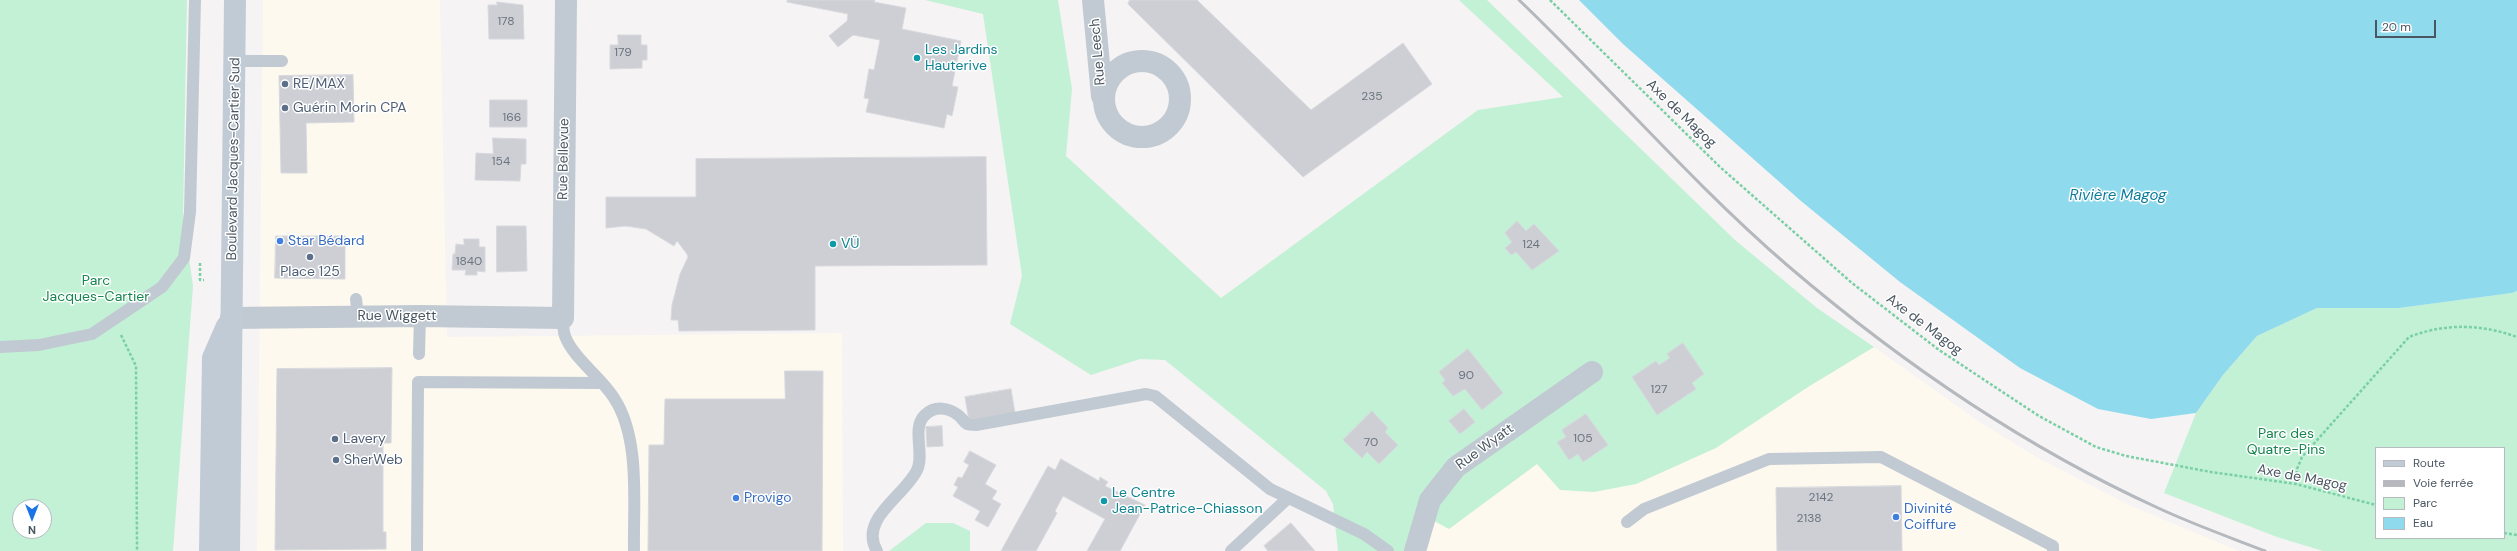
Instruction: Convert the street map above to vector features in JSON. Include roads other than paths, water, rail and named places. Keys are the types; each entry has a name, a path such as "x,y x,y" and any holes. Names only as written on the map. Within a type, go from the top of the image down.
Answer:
{"main road":[{"name":"Boulevard Jacques-Cartier Sud","path":"229,551 235,0"},
{"name":"Boulevard Jacques-Cartier Sud","path":"210,551 213,358 231,318"}],"street":[{"name":"Rue Bellevue","path":"563,318 566,0"},
{"name":"Rue Leech","path":"1093,0 1103,105"},
{"name":"Rue Wiggett","path":"231,318 357,308 420,316 563,318"},
{"name":"Rue Wyatt","path":"1415,551 1430,500 1456,467 1592,372"}],"lane":[{"path":"0,347 39,345 92,334 162,286 184,258 190,212 195,0"},
{"path":"234,61 282,61"},
{"path":"419,354 420,316"},
{"path":"563,318 565,337 578,356 615,399 622,416 633,459 634,551"},
{"path":"417,551 418,382 602,383"},
{"path":"877,551 872,542 872,531 879,516 917,470 920,459 920,422 926,414 939,408 950,409 967,424 976,425 1135,394 1155,396 1270,489 1287,499 1364,534 1388,551"},
{"path":"1627,522 1644,509 1769,459 1881,456 2053,546 2053,551"},
{"path":"1231,551 1287,499"}],"water":[{"name":"Rivière Magog","path":"1579,0 2517,0 2517,291 2512,293 2399,308 2317,308 2257,336 2223,375 2196,413 2151,419 2098,409 2020,368 1900,282 1801,201 1623,44"}],"railway":[{"path":"1519,0 1684,168 1752,234 1829,300 1917,367 2010,429 2107,483 2170,513 2265,551"}],"place":[{"name":"Les Jardins Hauterive","path":"917,58"},
{"name":"RE/MAX","path":"285,84"},
{"name":"Guérin Morin CPA","path":"285,108"},
{"name":"Star Bédard","path":"280,241"},
{"name":"VÜ","path":"833,244"},
{"name":"Place 125","path":"310,257"},
{"name":"Lavery","path":"335,439"},
{"name":"SherWeb","path":"336,460"},
{"name":"Provigo","path":"736,498"},
{"name":"Le Centre Jean-Patrice-Chiasson","path":"1104,501"},
{"name":"Divinité Coiffure","path":"1896,517"}],"park label":[{"name":"Parc Jacques-Cartier","path":"96,290"},
{"name":"Parc des Quatre-Pins","path":"2286,442"}]}
